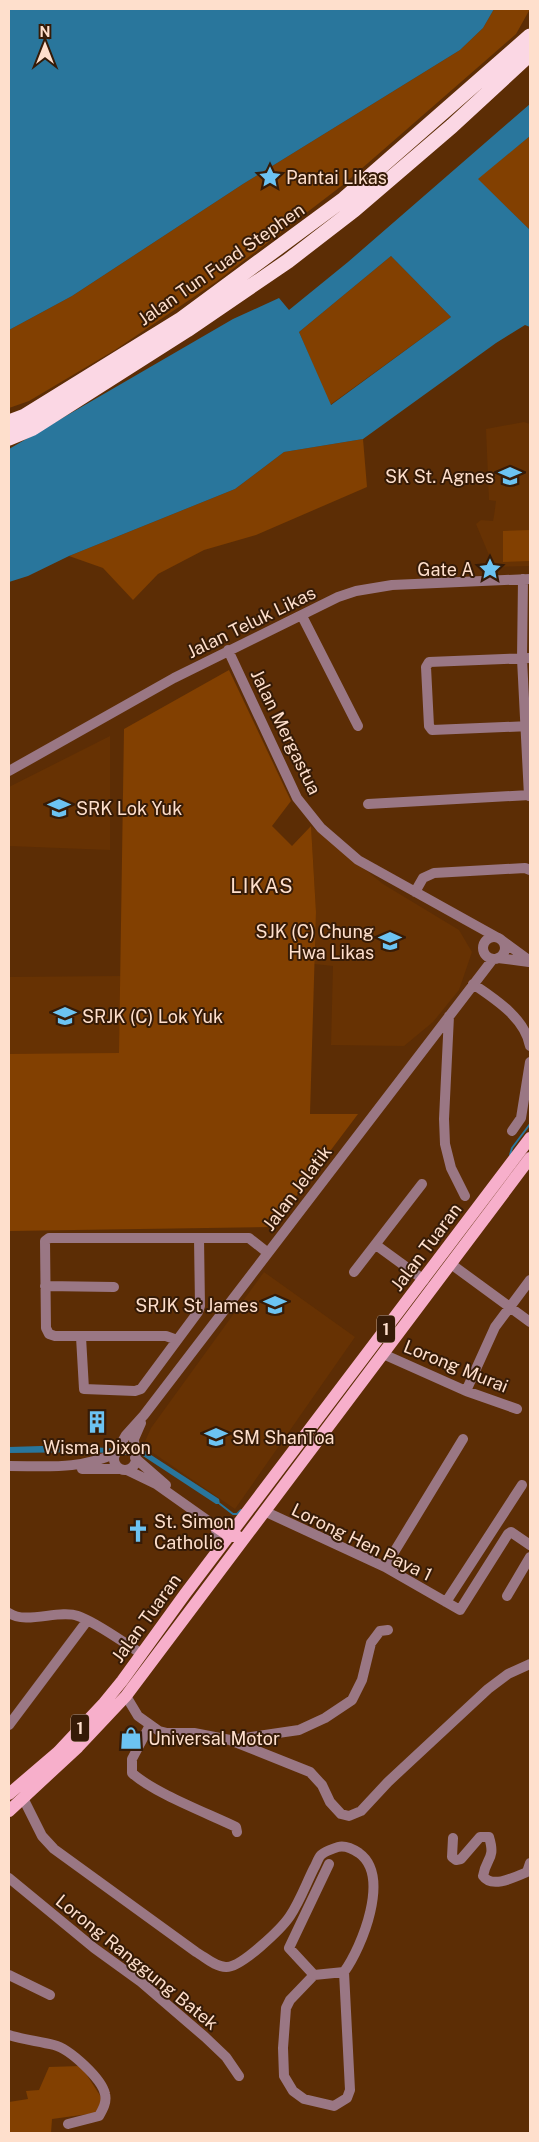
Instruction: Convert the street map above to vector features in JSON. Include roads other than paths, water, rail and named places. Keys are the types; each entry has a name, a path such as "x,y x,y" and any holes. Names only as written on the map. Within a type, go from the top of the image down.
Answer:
{"highway":[{"name":"Jalan Tun Fuad Stephen","path":"9,422 25,416 180,320 279,248 378,171 529,36"},
{"name":"Jalan Tun Fuad Stephen","path":"9,438 42,423 187,330 288,261 377,191 452,126 530,54"}],"main road":[{"name":"Jalan Tuaran","path":"9,1794 47,1762 104,1703 530,1138"},
{"name":"Jalan Tuaran","path":"9,1811 78,1747 126,1696 530,1158"},
{"path":"424,1279 450,1256 454,1259"},
{"path":"214,1525 230,1536 237,1537 242,1534 269,1499 286,1483"}],"street":[{"name":"Jalan Teluk Likas","path":"9,771 174,678 338,597 376,586 526,579"},
{"path":"368,804 529,796 526,579"},
{"path":"302,616 358,726"},
{"name":"Jalan Mergastua","path":"228,650 297,798 314,821 337,844 358,860 500,939 530,962"},
{"path":"526,659 429,662 426,664 426,677 429,726 432,730 528,726"},
{"path":"415,892 423,878 434,873 525,868 530,870"},
{"name":"Jalan Mergastua","path":"469,923 490,955 530,962"},
{"path":"490,955 487,940 493,938 500,939"},
{"name":"Jalan Jelatik","path":"116,1452 126,1435 144,1415 474,983 490,955 503,954 505,947 500,939"},
{"path":"474,983 498,1000 516,1018 529,1040 530,1046"},
{"path":"449,1016 444,1119 445,1144 451,1168 465,1196"},
{"path":"512,1130 521,1118 530,1062"},
{"path":"354,1272 422,1184"},
{"path":"177,1340 166,1336 81,1337 49,1334 46,1328 45,1241 49,1238 249,1238 268,1253"},
{"path":"81,1337 84,1389 138,1390 198,1312 200,1306 199,1238"},
{"path":"376,1245 424,1279"},
{"path":"454,1259 510,1308 530,1322"},
{"path":"466,1391 495,1327 530,1280"},
{"path":"46,1286 114,1287"},
{"name":"Lorong Murai","path":"383,1354 466,1391 517,1409"},
{"name":"Jalan Jelatik","path":"135,1456 134,1440 144,1415"},
{"path":"385,1567 463,1439"},
{"path":"9,1466 71,1466 100,1460 126,1448 163,1482 217,1522 232,1526 243,1520"},
{"path":"116,1452 114,1462 123,1469 156,1484 214,1525 219,1538 216,1553"},
{"path":"71,1466 78,1469 123,1469 134,1464 135,1456"},
{"path":"522,1485 446,1602 460,1610 508,1534 514,1533 530,1545"},
{"name":"Lorong Hen Paya 1","path":"264,1511 385,1567 446,1602"},
{"path":"507,1596 530,1557"},
{"path":"9,1613 25,1617 77,1615 142,1654"},
{"path":"9,1725 87,1621"},
{"path":"230,1740 299,1730 325,1718 352,1700 362,1680 371,1642 380,1631 388,1630"},
{"path":"126,1696 138,1716 150,1726 167,1733 194,1734 230,1740 310,1772 322,1785 330,1802 340,1814 349,1816 361,1811 388,1782 488,1689 508,1674 530,1664"},
{"path":"150,1726 132,1759 132,1773 139,1779 236,1827 237,1832"},
{"path":"23,1798 42,1836 54,1849 196,1952 216,1964 227,1967 238,1963 252,1953 290,1917 321,1855 340,1847 352,1848 364,1856 371,1868 372,1902 365,1934 354,1958 344,1972 350,2090 347,2098 334,2106 304,2099 293,2091 284,2076 283,2048 286,2008 290,2000 314,1975 344,1972"},
{"path":"453,1838 452,1857 456,1860 462,1859 480,1837 489,1837 493,1849 483,1876 490,1883 514,1878 527,1872 530,1863"},
{"path":"314,1975 289,1948 329,1864"},
{"name":"Lorong Ranggung Batek","path":"9,1878 94,1948 141,1982 226,2058 239,2076"},
{"path":"9,1975 50,1996"},
{"path":"9,2035 55,2045 72,2053 88,2068 106,2094 105,2106 99,2116 68,2124"}],"water":[{"path":"9,9 494,9 483,28 460,50 243,184 72,296 9,330"},
{"path":"530,104 530,136 478,179 530,230 530,327 525,325 496,343 363,439 284,452 235,489 69,556 28,576 9,582 9,449 233,319 279,298 289,310 348,262","holes":["391,256 451,317 331,405 299,332"]},
{"path":"41,1446 145,1451 219,1499 220,1504 216,1504 143,1456 93,1452 9,1453 9,1447"}],"waterway":[{"path":"510,1155 512,1148 530,1124"},
{"path":"220,1504 233,1514 237,1514 241,1510"}],"place":[{"name":"Pantai Likas","path":"270,177"},
{"name":"SK St. Agnes","path":"510,476"},
{"name":"Gate A","path":"490,569"},
{"name":"SRK Lok Yuk","path":"59,808"},
{"name":"SJK (C) Chung Hwa Likas","path":"390,941"},
{"name":"SRJK (C) Lok Yuk","path":"65,1016"},
{"name":"SRJK St James","path":"275,1305"},
{"name":"Wisma Dixon","path":"97,1422"},
{"name":"SM ShanToa","path":"216,1437"},
{"name":"St. Simon Catholic","path":"138,1531"},
{"name":"Universal Motor","path":"131,1738"}],"district":[{"name":"LIKAS","path":"262,886"}]}
